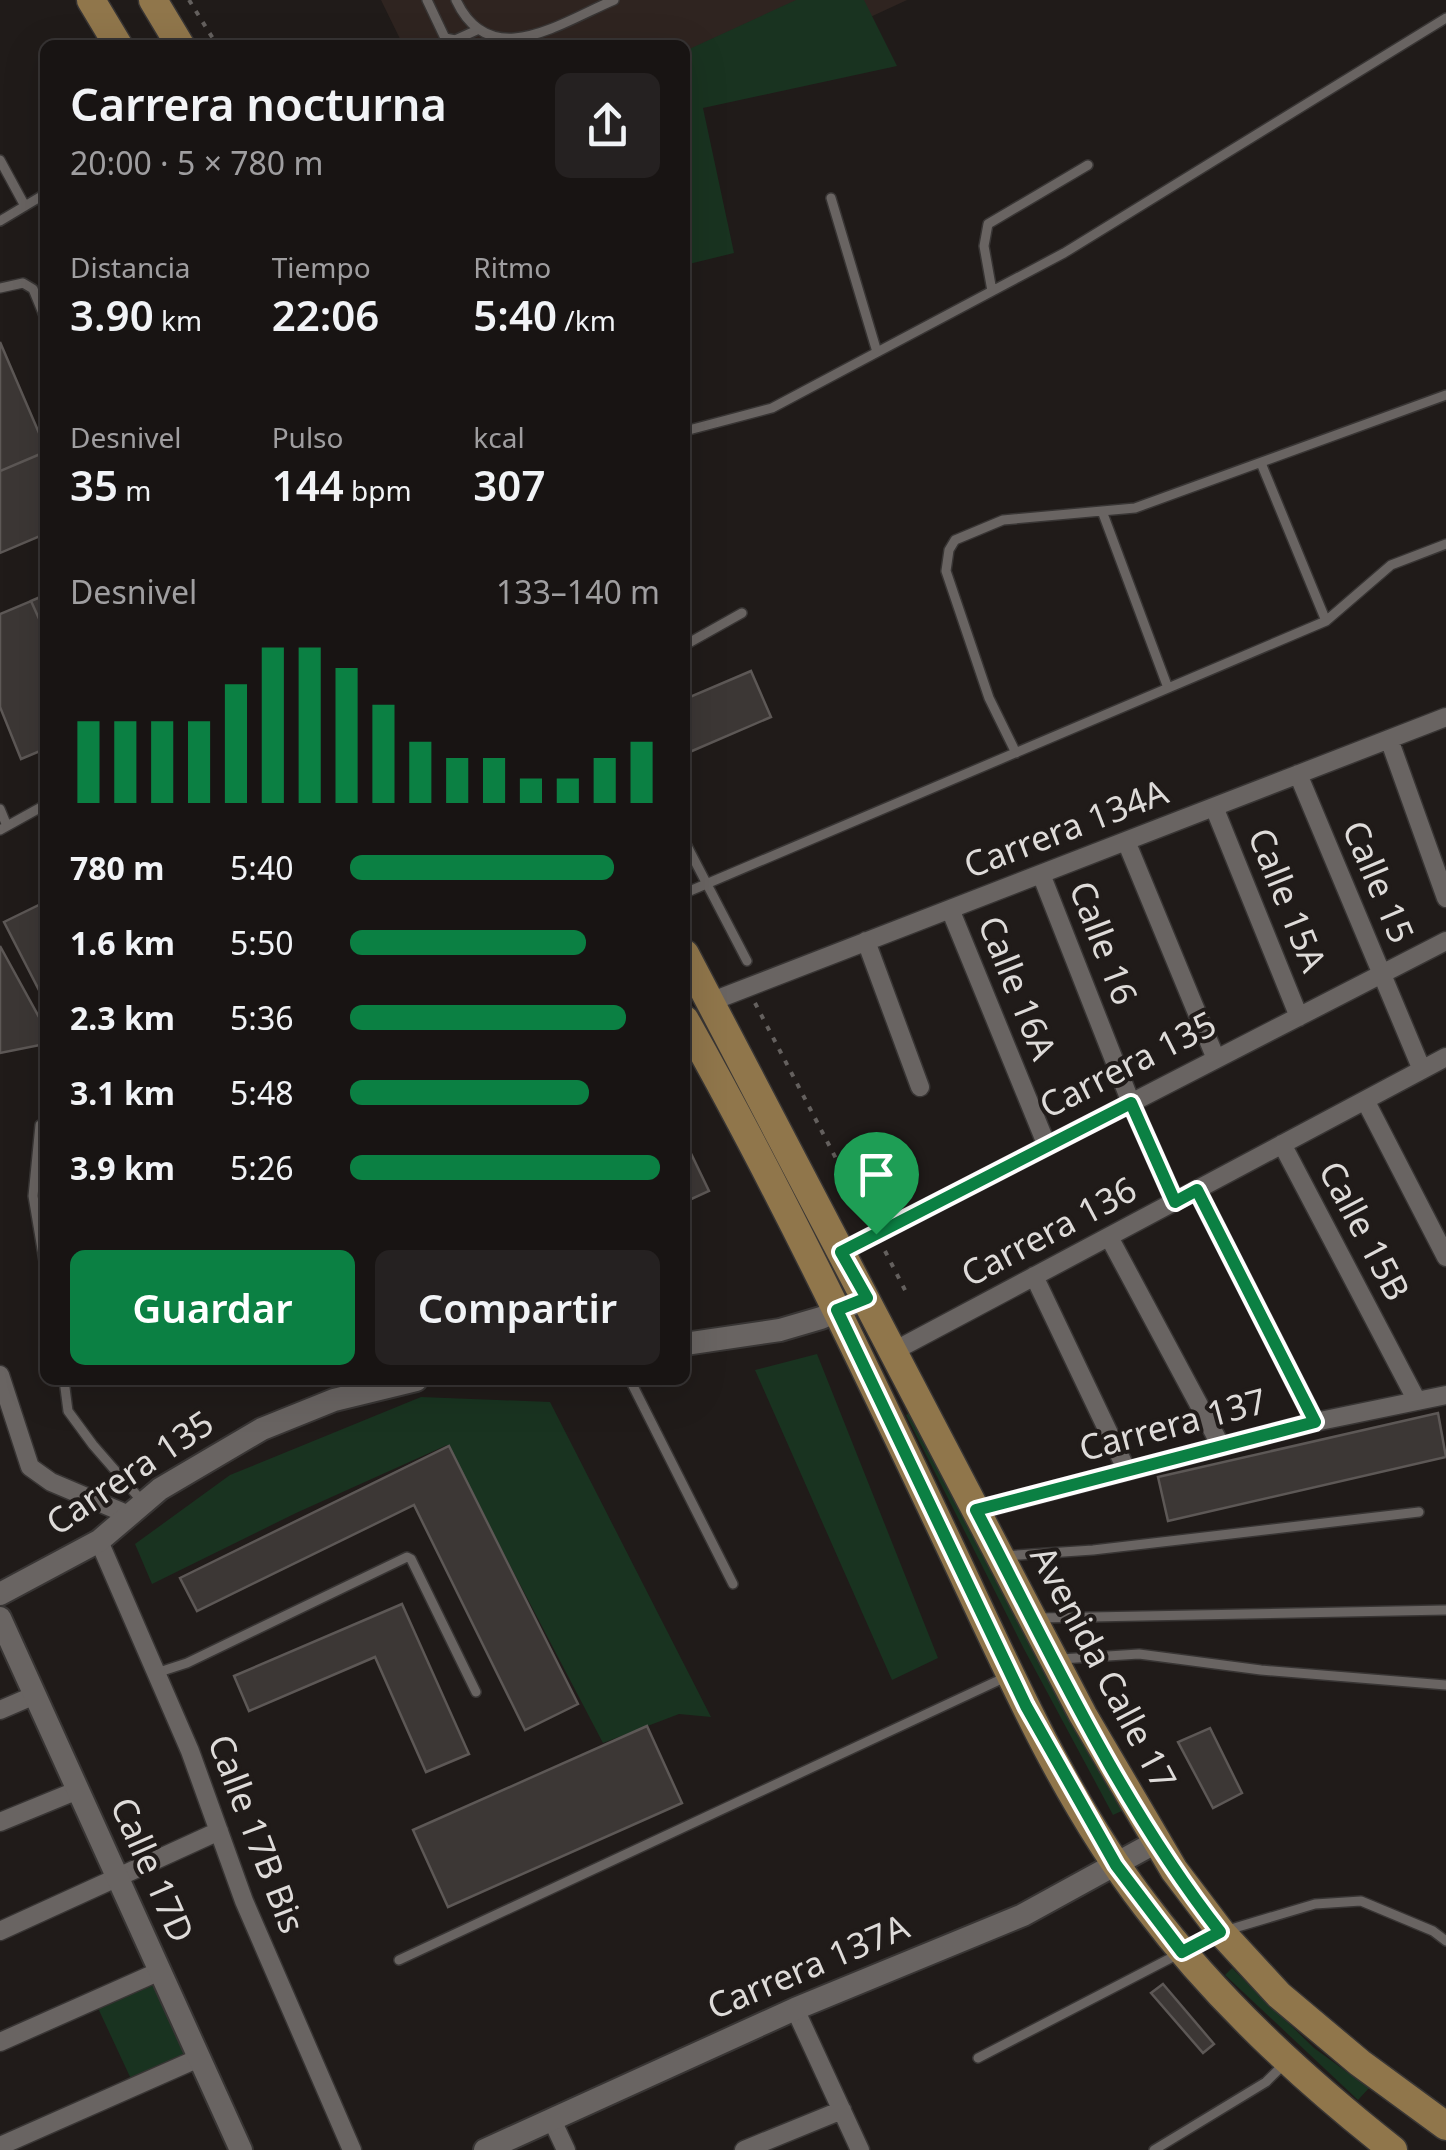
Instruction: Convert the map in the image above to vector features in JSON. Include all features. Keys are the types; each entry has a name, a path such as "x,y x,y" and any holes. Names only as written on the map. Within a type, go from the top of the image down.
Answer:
{"main road":[{"path":"91,0 115,40"},
{"path":"153,0 177,40"},
{"name":"Avenida Calle 17","path":"690,964 1032,1618 1156,1842 1220,1932 1280,1995 1395,2090 1446,2126"},
{"path":"690,1030 837,1310 1011,1675 1116,1865 1182,1952 1286,2062 1380,2143 1395,2090"}],"street":[{"name":"Carrera 134A","path":"710,1002 1446,717"},
{"path":"1389,739 1446,898"},
{"name":"Calle 15","path":"1298,774 1422,1070"},
{"name":"Calle 15A","path":"1214,807 1299,1017"},
{"path":"1126,841 1216,1059"},
{"name":"Calle 16","path":"1041,874 1131,1103 1175,1202"},
{"name":"Calle 16A","path":"950,909 1047,1146"},
{"name":"Carrera 135","path":"841,1252 1446,941"},
{"path":"866,942 920,1086"},
{"name":"Carrera 136","path":"894,1351 1446,1057"},
{"path":"1365,1100 1446,1256"},
{"name":"Calle 15B","path":"1282,1144 1418,1401"},
{"path":"1197,1190 1315,1422"},
{"path":"1109,1237 1221,1446"},
{"path":"1034,1276 1127,1471"},
{"path":"690,1343 780,1330 867,1298"},
{"path":"0,1374 30,1466 51,1482 136,1508"},
{"name":"Carrera 135","path":"0,1594 99,1541 136,1508 241,1441 288,1417 334,1400 396,1385"},
{"name":"Carrera 137","path":"976,1510 1315,1422 1446,1395"},
{"name":"Calle 17B Bis","path":"99,1541 156,1674 244,1901 352,2150"},
{"name":"Calle 17D","path":"0,1618 240,2150"},
{"path":"0,1710 34,1695"},
{"path":"0,1822 78,1790"},
{"path":"0,1931 219,1831"},
{"name":"Carrera 137A","path":"484,2150 796,2008 1023,1915 1156,1842"},
{"path":"0,2042 160,1972"},
{"path":"796,2008 860,2150"},
{"path":"0,2146 199,2058"},
{"path":"744,2150 842,2110"},
{"path":"552,2120 566,2150"}],"lane":[{"path":"426,0 445,38 455,40 477,30"},
{"path":"456,0 466,21 489,38 524,38 614,0"},
{"path":"690,430 772,408 1064,254 1446,18"},
{"path":"0,160 25,206"},
{"path":"992,291 984,246 988,224 1088,165"},
{"path":"0,221 40,197"},
{"path":"831,198 877,352"},
{"path":"0,288 23,284 33,289 40,306"},
{"path":"1016,752 989,698 946,572 949,550 955,540 1003,520 1135,508 1446,396"},
{"path":"1261,463 1326,621"},
{"path":"1102,512 1168,688"},
{"path":"690,891 1326,621 1391,565 1446,544"},
{"path":"690,643 742,612"},
{"path":"0,809 4,828 40,808"},
{"path":"690,852 747,961"},
{"path":"40,1126 33,1196 40,1237"},
{"path":"65,1385 68,1411 136,1508"},
{"path":"633,1385 734,1584"},
{"path":"1000,1556 1093,1550 1420,1512"},
{"path":"156,1674 187,1663 407,1556 412,1559 476,1692"},
{"path":"1032,1618 1446,1610"},
{"path":"1054,1659 1139,1654 1261,1670 1446,1685"},
{"path":"399,1960 1011,1675"},
{"path":"978,2058 1220,1932 1315,1904 1362,1900 1433,1931 1446,1941"},
{"path":"1154,2150 1266,2082 1286,2062"}],"path":[{"path":"189,0 214,40"},
{"path":"746,988 908,1296"}],"shaded area":[{"path":"381,0 907,0 690,101 690,40 401,40"}],"green space":[{"path":"796,0 864,0 897,66 703,108 734,253 690,264 690,49"},
{"path":"817,1354 938,1658 892,1680 755,1370"},
{"path":"421,1397 550,1402 711,1717 679,1714 603,1743 447,1445 152,1584 135,1544 230,1475"},
{"path":"914,1410 1128,1808 1113,1815 906,1415"},
{"path":"1232,1968 1314,2048 1369,2088 1358,2100 1225,1975"},
{"path":"156,1980 190,2053 131,2079 97,2006"}],"building":[{"path":"0,342 40,435 40,454 0,471"},
{"path":"40,454 40,536 0,553 0,471"},
{"path":"40,597 40,621 31,601"},
{"path":"31,601 40,621 40,751 21,759 0,707 0,614"},
{"path":"751,671 771,717 690,752 690,697"},
{"path":"40,904 40,992 4,922"},
{"path":"0,946 40,1019 40,1045 0,1053"},
{"path":"690,1151 709,1191 690,1200"},
{"path":"1438,1413 1446,1457 1168,1521 1158,1477"},
{"path":"449,1446 578,1704 525,1730 414,1505 197,1611 180,1578"},
{"path":"402,1604 469,1754 426,1772 375,1657 249,1711 234,1676"},
{"path":"647,1726 682,1803 448,1907 413,1830"},
{"path":"1210,1728 1242,1793 1213,1808 1178,1742"},
{"path":"1163,1984 1214,2044 1203,2053 1151,1993"}],"route":[{"path":"1131,1103 1175,1202 1197,1190 1315,1422 976,1510 1082,1715 1156,1842 1220,1932 1182,1952 1116,1865 1026,1706 837,1310 867,1298 841,1252 876,1234 1131,1103"}]}
